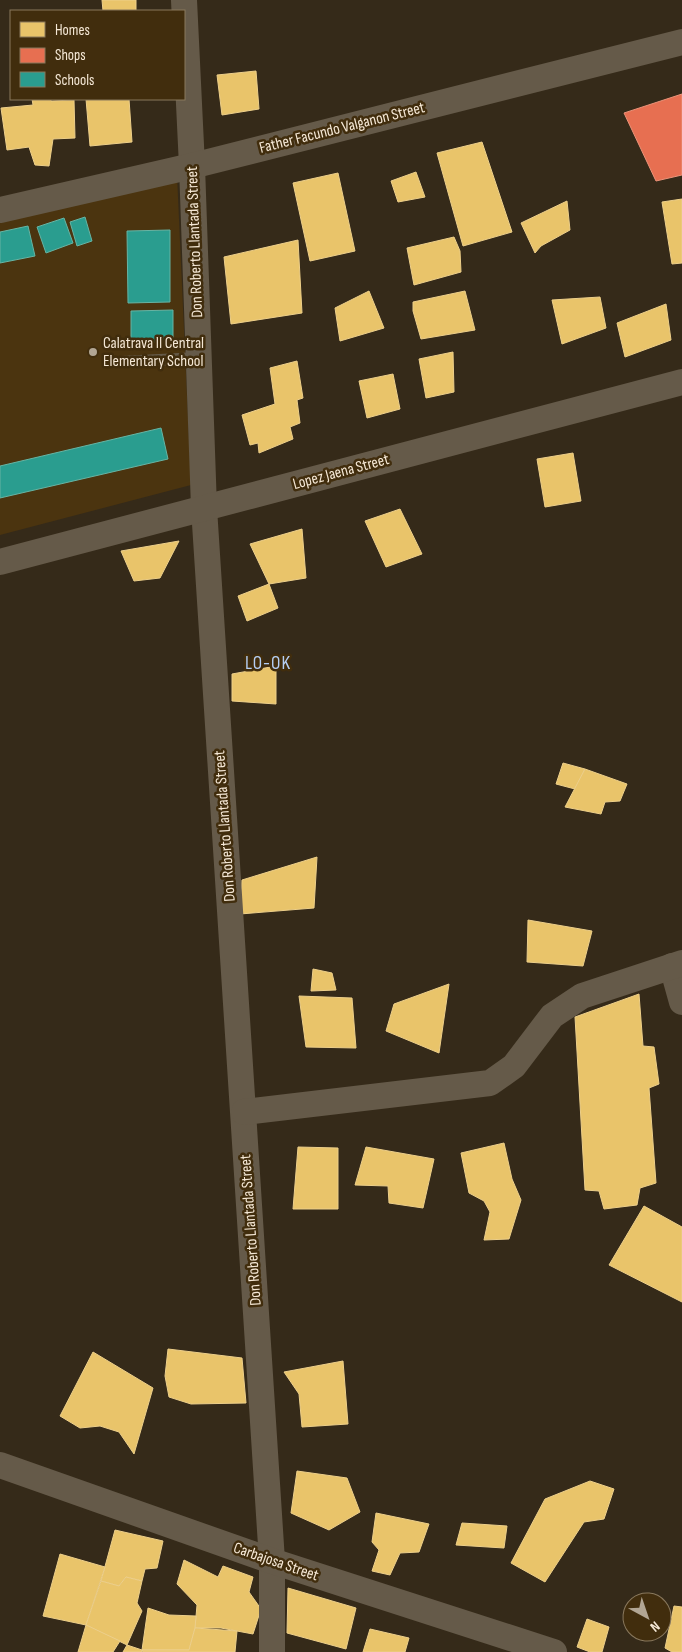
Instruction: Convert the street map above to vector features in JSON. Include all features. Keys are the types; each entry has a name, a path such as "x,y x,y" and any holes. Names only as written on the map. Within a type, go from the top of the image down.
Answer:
{"street":[{"name":"Don Roberto Llantada Street","path":"185,21 204,508 272,1562 272,1652"},
{"name":"Father Facundo Valganon Street","path":"0,210 192,166 682,42"},
{"name":"Lopez Jaena Street","path":"0,562 682,382"},
{"path":"244,1112 490,1083 514,1066 552,1016 582,996 677,965 682,1002"},
{"name":"Carbajosa Street","path":"0,1464 272,1562 554,1652"}],"lane":[{"path":"120,362 199,358"}],"shaded area":[{"name":"Calatrava II Central Elementary School","path":"177,175 191,485 0,535 0,220"}],"building: Homes":[{"path":"102,0 136,0 136,10 103,10"},
{"path":"256,71 259,109 222,115 217,75"},
{"path":"32,100 74,100 75,138 53,139 49,166 35,165 29,147 7,150 1,108 33,105"},
{"path":"86,100 129,100 132,142 90,146"},
{"path":"482,142 512,232 463,246 437,153"},
{"path":"416,172 425,197 398,202 391,181"},
{"path":"338,173 355,251 310,261 293,183"},
{"path":"682,199 682,263 672,264 662,202"},
{"path":"567,201 570,230 541,246 535,253 521,223"},
{"path":"454,237 460,251 461,272 414,285 407,248"},
{"path":"298,240 302,313 231,324 224,257"},
{"path":"369,291 384,328 340,341 335,308"},
{"path":"465,291 475,330 421,339 413,311 413,302"},
{"path":"600,297 606,328 562,344 552,300"},
{"path":"666,304 671,340 625,357 617,323"},
{"path":"453,352 454,392 426,398 419,359"},
{"path":"297,361 303,398 297,400 300,423 290,427 293,439 259,453 258,443 250,445 242,415 275,404 270,368"},
{"path":"393,374 400,409 367,418 359,381"},
{"path":"573,453 581,501 545,507 537,459"},
{"path":"400,509 422,554 386,567 365,521"},
{"path":"302,529 306,578 269,584 250,544"},
{"path":"179,541 160,578 134,581 121,551"},
{"path":"269,584 278,608 247,621 238,596"},
{"path":"276,666 276,704 232,701 232,674"},
{"path":"563,763 585,769 575,789 556,784"},
{"path":"585,769 627,784 620,801 605,802 601,814 565,807"},
{"path":"317,857 314,908 240,914 242,880"},
{"path":"528,920 592,931 583,966 527,962"},
{"path":"313,969 332,973 336,990 311,991"},
{"path":"449,984 439,1053 386,1031 394,1004"},
{"path":"639,994 643,1046 654,1047 659,1084 649,1088 656,1183 640,1188 637,1205 604,1209 599,1191 585,1190 575,1017"},
{"path":"299,996 352,998 356,1048 306,1047"},
{"path":"504,1143 512,1179 521,1200 509,1239 484,1240 490,1212 484,1201 469,1193 461,1153"},
{"path":"298,1147 338,1148 338,1209 293,1209"},
{"path":"366,1147 434,1159 423,1208 389,1203 388,1186 355,1185"},
{"path":"644,1206 682,1227 682,1302 609,1265"},
{"path":"168,1349 242,1358 246,1403 191,1404 169,1397 165,1376"},
{"path":"93,1352 153,1388 134,1454 119,1432 100,1426 80,1428 60,1416"},
{"path":"343,1361 348,1424 302,1427 299,1394 284,1372"},
{"path":"297,1471 347,1478 360,1512 329,1530 291,1513"},
{"path":"590,1481 614,1489 604,1519 584,1522 545,1582 511,1563 545,1499"},
{"path":"376,1513 429,1524 419,1552 400,1553 390,1575 372,1571 379,1550 372,1542"},
{"path":"462,1523 507,1526 504,1548 456,1545"},
{"path":"115,1530 163,1541 157,1568 145,1569 142,1581 126,1577 119,1586 101,1581"},
{"path":"60,1554 105,1567 86,1625 43,1616"},
{"path":"184,1560 218,1577 223,1566 253,1577 249,1592 261,1609 253,1634 221,1628 195,1628 197,1605 177,1584"},
{"path":"126,1577 142,1581 137,1603 142,1611 127,1645 86,1625 101,1581 119,1586"},
{"path":"288,1588 356,1608 346,1649 287,1633"},
{"path":"674,1606 682,1607 682,1652 672,1652 665,1648 666,1642 672,1642"},
{"path":"148,1608 169,1615 196,1616 189,1650 142,1650"},
{"path":"587,1619 609,1627 602,1652 590,1652 577,1647"},
{"path":"86,1625 120,1641 113,1652 78,1652"},
{"path":"195,1628 237,1631 235,1652 143,1652 142,1650 189,1650"},
{"path":"370,1629 409,1638 405,1652 363,1652"},
{"path":"127,1645 142,1650 142,1652 123,1652"}],"building: Shops":[{"path":"682,94 682,175 656,181 624,113"}],"building: Schools":[{"path":"85,217 92,241 77,246 70,222"},
{"path":"64,218 73,243 46,253 37,227"},
{"path":"28,226 35,256 0,263 0,232"},
{"path":"170,230 170,302 128,303 127,231"},
{"path":"173,310 173,342 131,343 131,311"},
{"path":"161,428 168,459 0,498 0,466"}],"place":[{"name":"Calatrava II Central Elementary School","path":"93,352"}],"district":[{"name":"LO-OK","path":"268,663"}]}
